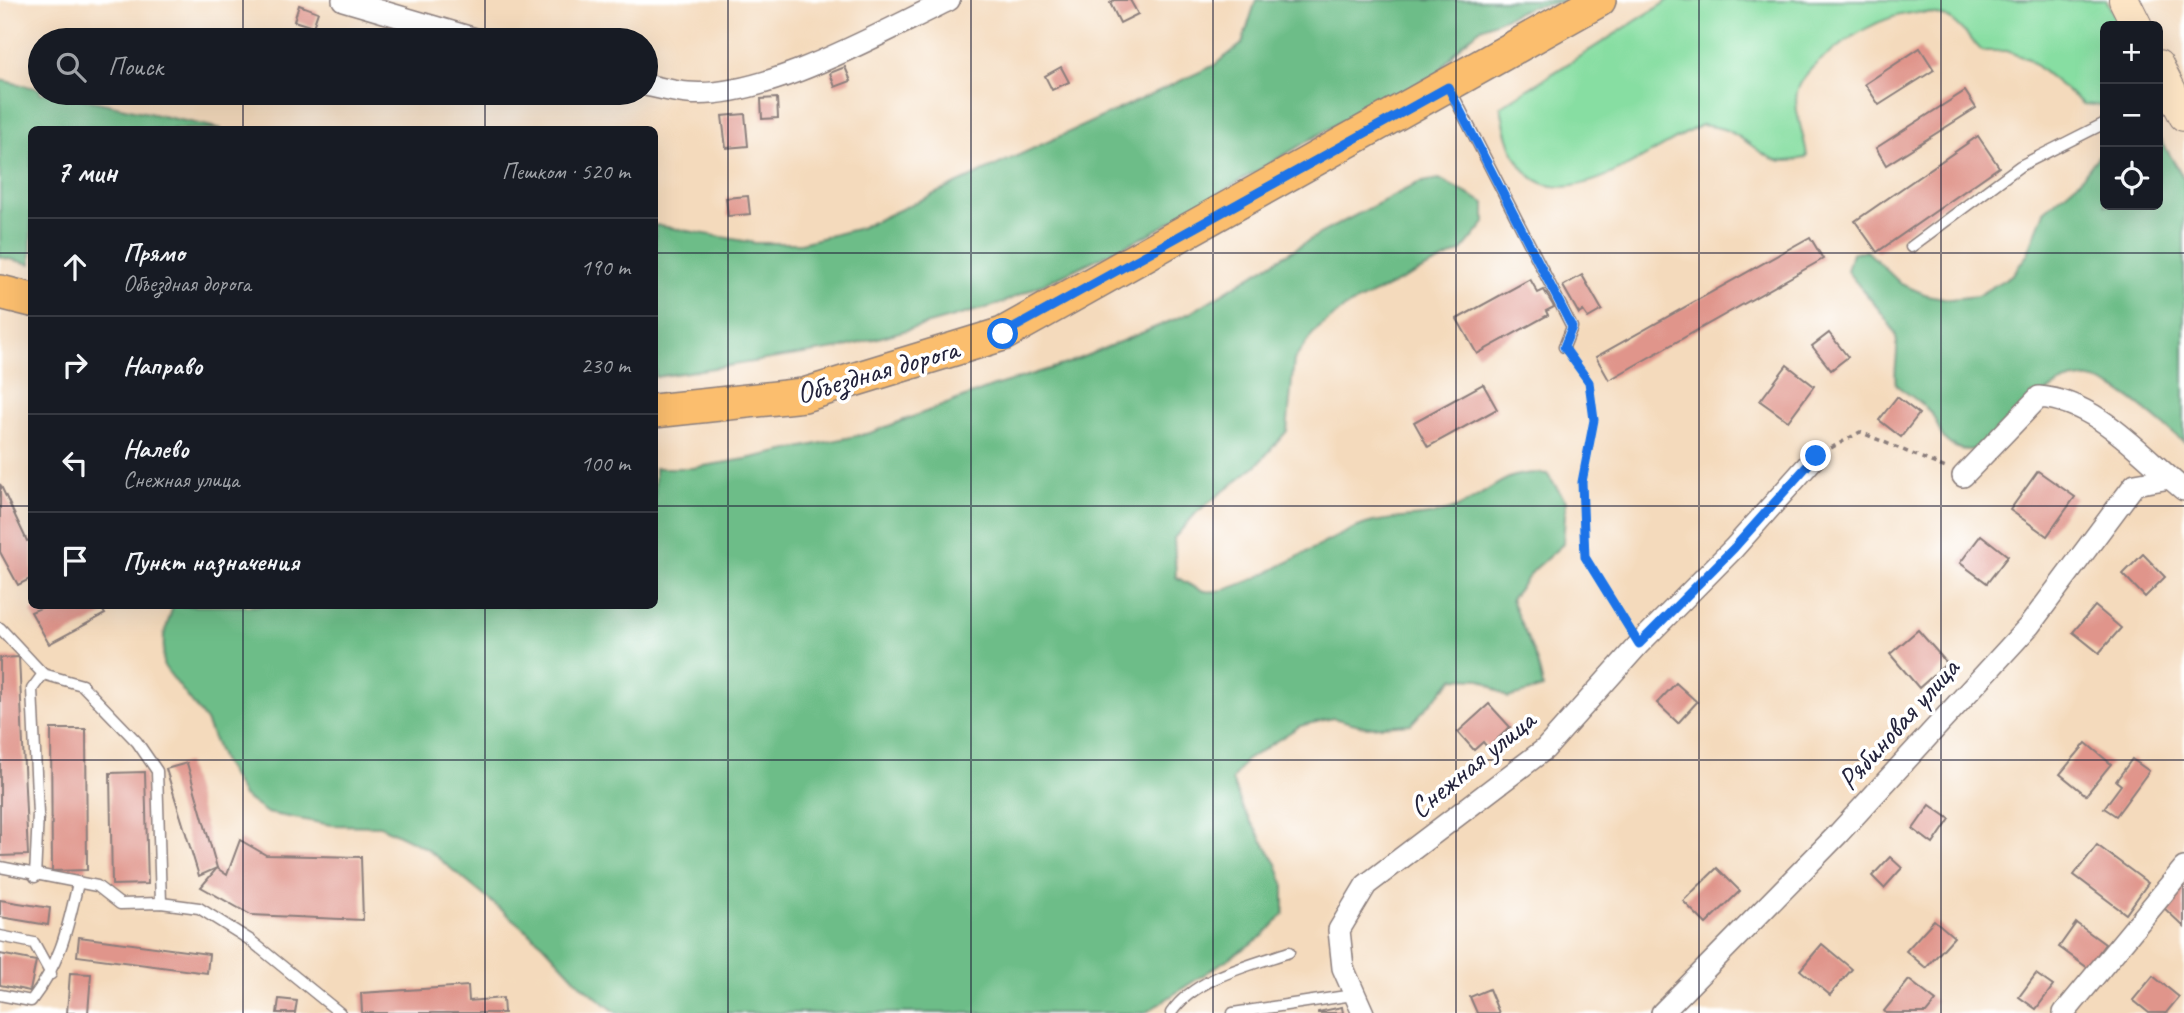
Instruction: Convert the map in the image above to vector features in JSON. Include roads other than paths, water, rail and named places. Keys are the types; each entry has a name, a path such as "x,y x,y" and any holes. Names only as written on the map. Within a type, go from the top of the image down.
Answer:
{"main road":[{"name":"Объездная дорога","path":"658,411 804,395 1003,334 1599,0"},
{"path":"2124,0 2134,21"},
{"path":"2167,83 2184,116"},
{"path":"0,292 28,299"}],"street":[{"path":"343,0 438,28"},
{"path":"658,87 690,94 747,87 810,66 949,0"},
{"path":"1963,476 2039,397 2063,398 2098,418 2177,484"},
{"name":"Снежная улица","path":"1358,1004 1343,968 1339,930 1366,885 1545,749 1639,644 1734,548 1816,456"},
{"name":"Рябиновая улица","path":"1662,1013 1839,832 2029,626 2135,484 2177,484"},
{"path":"2064,1013 2184,868"}],"lane":[{"path":"1448,87 1572,327 1564,347"},
{"path":"1911,247 2020,166 2100,125"},
{"path":"0,628 43,674 82,685 136,742 157,771 161,903"},
{"path":"35,877 38,814 33,689 43,674"},
{"path":"0,867 35,877 97,887 120,904 161,903 199,908 250,940 340,1013"},
{"path":"0,995 32,1001 51,975 65,943 78,883"},
{"path":"0,936 34,943 51,975"},
{"path":"1171,1013 1176,1005 1220,975 1289,952"},
{"path":"1233,1013 1358,1004"}]}
